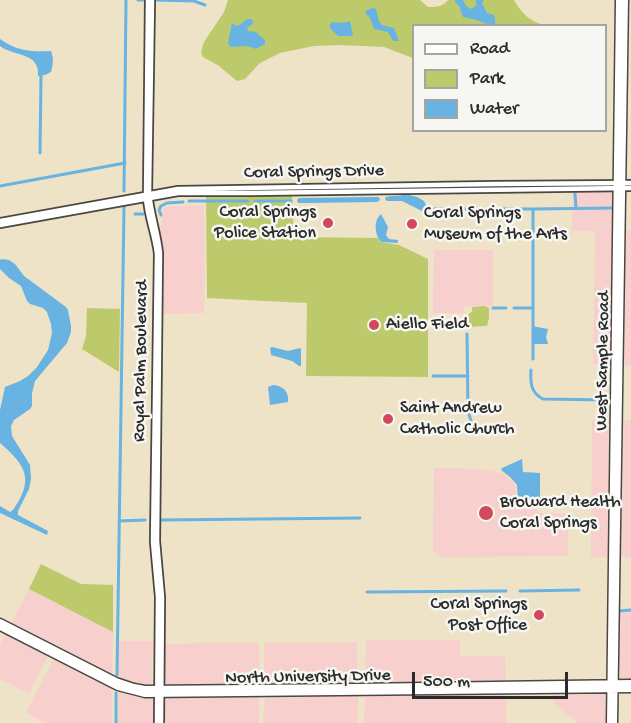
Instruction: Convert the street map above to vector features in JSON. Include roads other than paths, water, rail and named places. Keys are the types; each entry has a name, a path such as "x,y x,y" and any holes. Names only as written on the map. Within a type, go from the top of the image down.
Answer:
{"main road":[{"name":"Royal Palm Boulevard","path":"150,0 147,213 157,254 153,542 158,597 159,723"},
{"name":"West Sample Road","path":"610,723 616,626 617,505 613,469 619,186 619,0"},
{"name":"West Sample Road","path":"614,723 611,607 620,313 615,286 625,0"},
{"name":"Coral Springs Drive","path":"0,223 147,196 178,193 315,193 631,186"},
{"name":"Royal Palm Boulevard","path":"147,196 160,253 157,542 162,597 162,652 159,692"},
{"path":"611,607 613,622 616,626"},
{"name":"North University Drive","path":"0,622 129,685 159,692 250,693 274,688 435,689 613,686 631,683"},
{"name":"North University Drive","path":"0,627 121,689 140,694 421,691 451,686 548,687"},
{"path":"158,644 162,652"},
{"path":"84,670 95,670"},
{"name":"North University Drive","path":"613,686 631,689"}],"water":[{"path":"455,0 463,0 471,9 476,6 476,0 484,0 482,3 487,13 494,15 496,24 487,24 463,17"},
{"path":"373,8 376,9 382,25 394,28 399,41 393,41 388,32 374,29 370,18 365,13"},
{"path":"247,19 253,21 253,24 247,28 248,31 256,32 265,40 265,44 256,49 247,46 230,47 228,43 232,23 237,26"},
{"path":"350,21 353,36 338,36 330,28 332,22"},
{"path":"0,39 24,50 51,51 53,62 51,72 38,76 38,68 31,59 0,46"},
{"path":"405,194 424,201 429,207 428,212 402,201 385,199 388,196"},
{"path":"379,197 380,200 377,202 298,203 297,200 299,198"},
{"path":"381,214 388,227 386,235 389,239 398,240 397,243 381,242 379,239 376,224"},
{"path":"2,259 15,264 24,276 66,307 71,326 67,343 35,381 32,406 14,420 11,426 12,436 30,465 29,489 18,515 48,531 47,535 0,513 0,506 10,512 13,510 24,490 25,482 22,466 0,443 0,410 5,387 28,376 37,367 48,350 52,333 47,312 27,301 21,286 0,269"},
{"path":"532,326 548,329 546,337 548,344 533,344"},
{"path":"270,348 288,351 300,348 301,366 271,355"},
{"path":"273,385 285,390 288,402 270,405 268,387"},
{"path":"522,459 523,472 540,473 540,501 538,504 518,502 517,485 501,470"}],"waterway":[{"path":"124,191 126,0"},
{"path":"138,0 145,0"},
{"path":"157,0 194,1 205,5"},
{"path":"40,153 41,76"},
{"path":"0,186 125,163"},
{"path":"575,194 576,208"},
{"path":"189,201 248,201"},
{"path":"255,201 291,201"},
{"path":"161,215 159,210 161,206 167,203 183,202"},
{"path":"117,675 124,207"},
{"path":"533,359 533,209 613,208"},
{"path":"434,209 533,209"},
{"path":"135,214 143,214"},
{"path":"493,308 506,308"},
{"path":"514,308 532,308"},
{"path":"467,334 468,411 471,432"},
{"path":"531,370 532,387 543,399 608,400"},
{"path":"433,376 468,376"},
{"path":"161,520 360,518"},
{"path":"119,521 145,520"},
{"path":"520,591 579,590"},
{"path":"367,592 506,591"},
{"path":"619,611 631,610"},
{"path":"116,693 116,723"}],"place":[{"name":"Coral Springs Police Station","path":"328,223"},
{"name":"Coral Springs Museum of the Arts","path":"412,224"},
{"name":"Aiello Field","path":"374,325"},
{"name":"Saint Andrew Catholic Church","path":"388,419"},
{"name":"Broward Health Coral Springs","path":"486,513"},
{"name":"Coral Springs Post Office","path":"539,615"}]}
